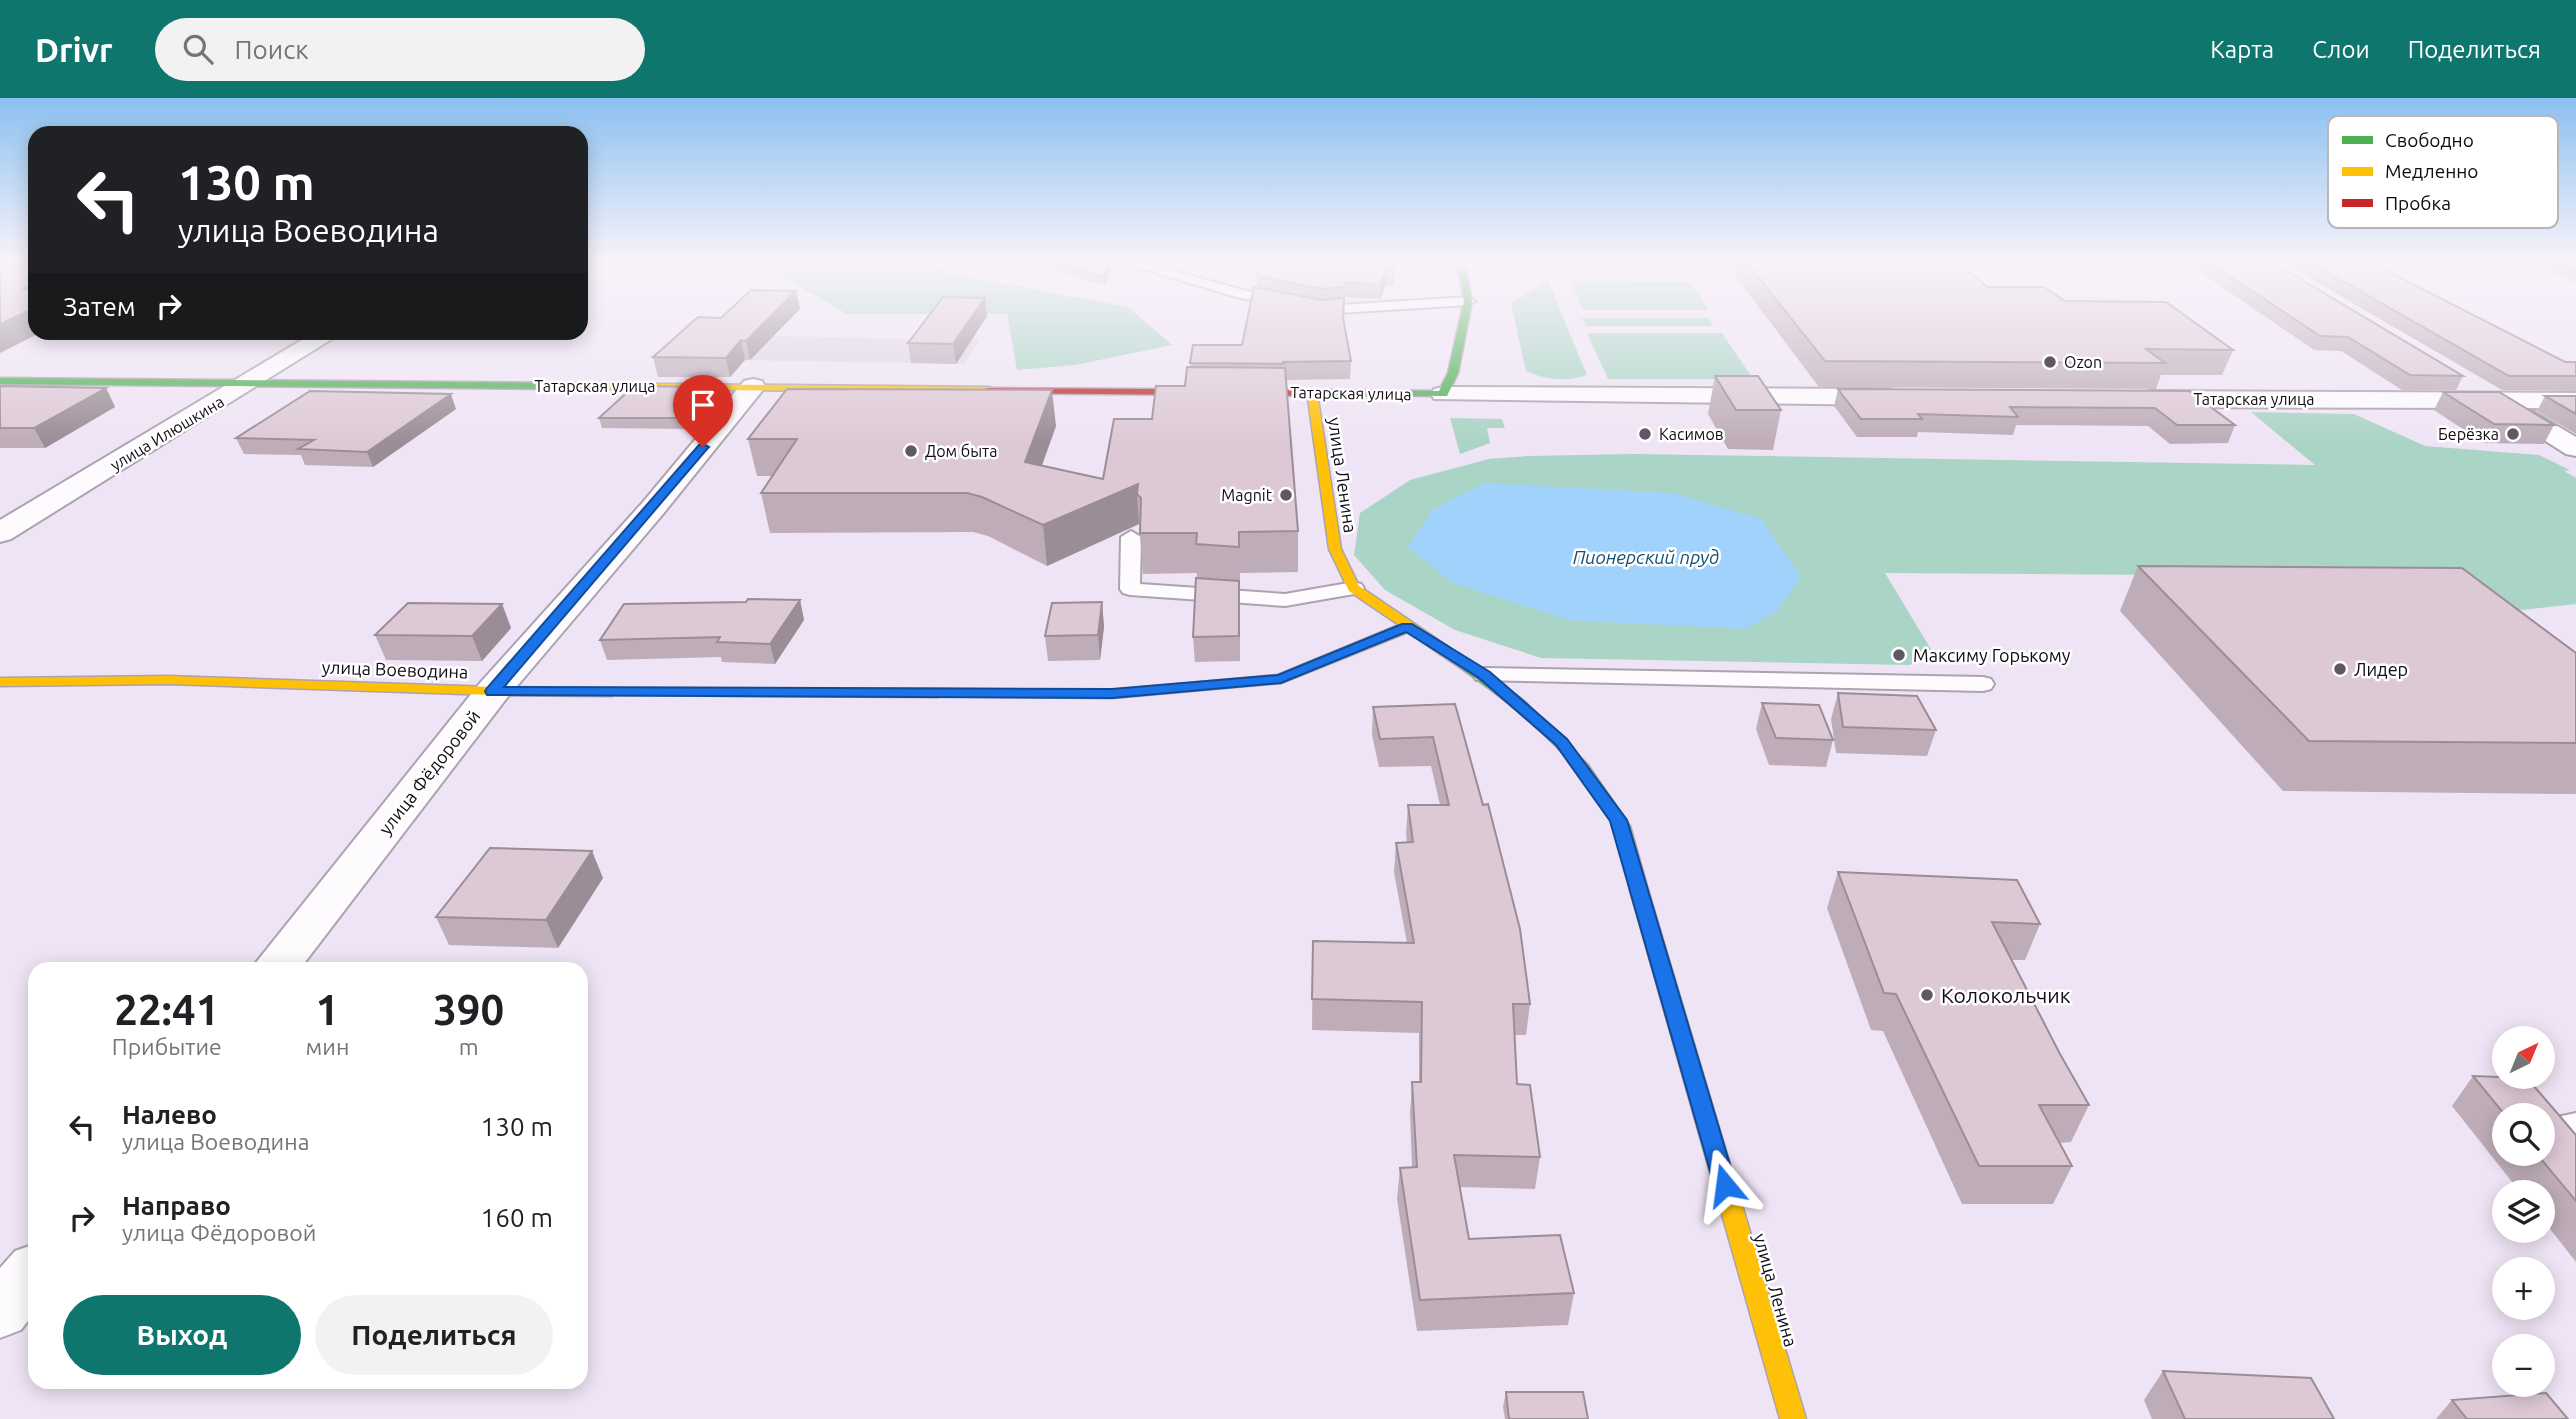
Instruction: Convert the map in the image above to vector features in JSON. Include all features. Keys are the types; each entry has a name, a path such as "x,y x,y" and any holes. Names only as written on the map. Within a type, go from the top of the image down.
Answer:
{"street":[{"path":"1443,394 1453,373 1464,321"},
{"name":"улица Илюшкина","path":"0,533 319,340"},
{"path":"2460,380 2576,448"},
{"name":"Татарская улица","path":"0,381 1911,397"},
{"name":"улица Фёдоровой","path":"278,962 492,691 653,508 753,386"},
{"name":"улица Ленина","path":"1312,392 1335,549 1354,588 1407,626 1484,675 1562,742 1619,820 1793,1419"},
{"name":"Татарская улица","path":"2120,398 2576,401"},
{"name":"улица Воеводина","path":"0,682 169,680 492,691 1112,694 1281,679 1407,626"},
{"path":"0,1311 28,1277"}],"lane":[{"path":"1131,537 1130,589 1285,600 1354,588"},
{"path":"1484,675 1983,684"},
{"path":"2576,1126 2549,1131 2576,1166"}],"shaded area":[{"path":"737,321 789,321 774,336 928,339 975,321 984,321 972,339 980,339 964,364 678,359"}],"green space":[{"path":"1008,321 1144,321 1172,345 1075,365 1017,370"},
{"path":"1515,321 1564,321 1587,375 1556,379 1526,371"},
{"path":"1583,321 1710,321 1714,326 1586,326"},
{"path":"1587,333 1722,333 1753,379 1608,379"},
{"path":"2251,412 2354,414 2425,446 2539,455 2570,470 2564,471 2576,478 2576,604 2513,611 2435,577 1885,573 1932,651 1910,665 1541,658 1455,630 1385,590 1354,555 1360,513 1410,480 1489,459 1633,454 2315,465"},
{"path":"1450,418 1502,419 1505,428 1487,428 1490,443 1460,454"}],"water":[{"name":"Пионерский пруд","path":"1485,483 1673,493 1761,519 1801,577 1777,611 1745,629 1568,620 1453,583 1408,547 1432,510"}],"building":[{"path":"694,321 766,321 746,341 741,340 726,358 653,357"},
{"path":"925,321 969,321 953,344 908,343"},
{"path":"1247,321 1343,321 1351,361 1283,362 1284,364 1190,363 1193,345 1242,345"},
{"path":"1793,321 2192,321 2233,350 2146,349 2165,363 1825,361"},
{"path":"2297,321 2370,321 2463,376 2410,375 2348,337 2320,336"},
{"path":"2412,321 2484,321 2565,362 2576,362 2576,376 2509,376"},
{"path":"1187,367 1285,368 1298,531 1239,532 1239,547 1196,544 1197,533 1140,533 1141,498 1137,494 1138,484 1043,525 982,497 967,493 761,493 797,439 748,439 787,389 1052,390 1025,462 1103,479 1114,419 1152,419 1156,386 1185,386"},
{"path":"1715,376 1758,376 1781,410 1736,410"},
{"path":"0,386 106,388 34,428 0,428"},
{"path":"634,386 711,387 685,418 599,418"},
{"path":"1838,389 2189,391 2235,425 2177,425 2155,408 2010,407 2018,417 1918,414 1922,419 1861,419"},
{"path":"310,391 451,394 367,452 298,449 314,440 236,438"},
{"path":"2443,392 2499,392 2554,425 2494,424"},
{"path":"2545,396 2576,396 2576,414"},
{"path":"2138,566 2462,568 2576,653 2576,743 2309,741"},
{"path":"1196,578 1239,581 1239,636 1193,637"},
{"path":"748,599 800,600 770,644 717,642 720,637 600,640 624,604 746,602"},
{"path":"1102,602 1098,635 1045,636 1052,603"},
{"path":"408,603 502,604 472,636 375,635"},
{"path":"1838,693 1917,696 1936,730 1843,727"},
{"path":"1762,703 1819,705 1833,740 1776,738"},
{"path":"1455,704 1483,805 1488,804 1520,929 1530,1004 1513,1004 1517,1084 1530,1085 1540,1157 1454,1155 1469,1239 1560,1235 1574,1293 1420,1300 1400,1168 1417,1167 1412,1082 1421,1082 1422,1002 1312,999 1313,941 1414,943 1396,843 1413,842 1408,805 1449,805 1433,737 1380,739 1373,707"},
{"path":"490,848 592,851 546,920 436,917"},
{"path":"1838,872 2017,880 2040,924 1992,922 2089,1105 2039,1105 2072,1166 1979,1166 1896,994 1884,993"},
{"path":"2473,1076 2492,1077 2492,1089 2536,1089 2548,1103 2495,1103"},
{"path":"2555,1111 2576,1135 2576,1201 2547,1166 2555,1166"},
{"path":"2163,1371 2311,1378 2334,1419 2185,1419"},
{"path":"1506,1392 1583,1392 1588,1419 1509,1419"},
{"path":"2549,1397 2568,1419 2467,1419 2452,1400"}],"traffic: fast":[{"path":"1332,393 1443,394 1453,373 1464,321"},
{"path":"0,381 563,386"},
{"path":"1445,651 1519,704 1563,745 1583,768 1622,826 1639,890"},
{"path":"612,692 938,693"}],"traffic: slow":[{"path":"563,386 990,390"},
{"path":"1312,392 1335,549 1354,588 1445,651"},
{"path":"938,693 1112,694 1281,679 1407,627"},
{"path":"0,682 169,680 493,691 612,692"},
{"path":"1639,890 1793,1419"}],"traffic: jam":[{"path":"990,390 1332,393"}],"place":[{"name":"Ozon","path":"2050,362"},
{"name":"Касимов","path":"1645,434"},
{"name":"Берёзка","path":"2513,434"},
{"name":"Дом быта","path":"911,451"},
{"name":"Magnit","path":"1286,495"},
{"name":"Максиму Горькому","path":"1899,655"},
{"name":"Лидер","path":"2340,669"},
{"name":"Колокольчик","path":"1927,995"}],"route":[{"path":"703,447 492,691 1112,694 1281,679 1407,626 1484,675 1562,742 1619,820 1725,1185"}]}
